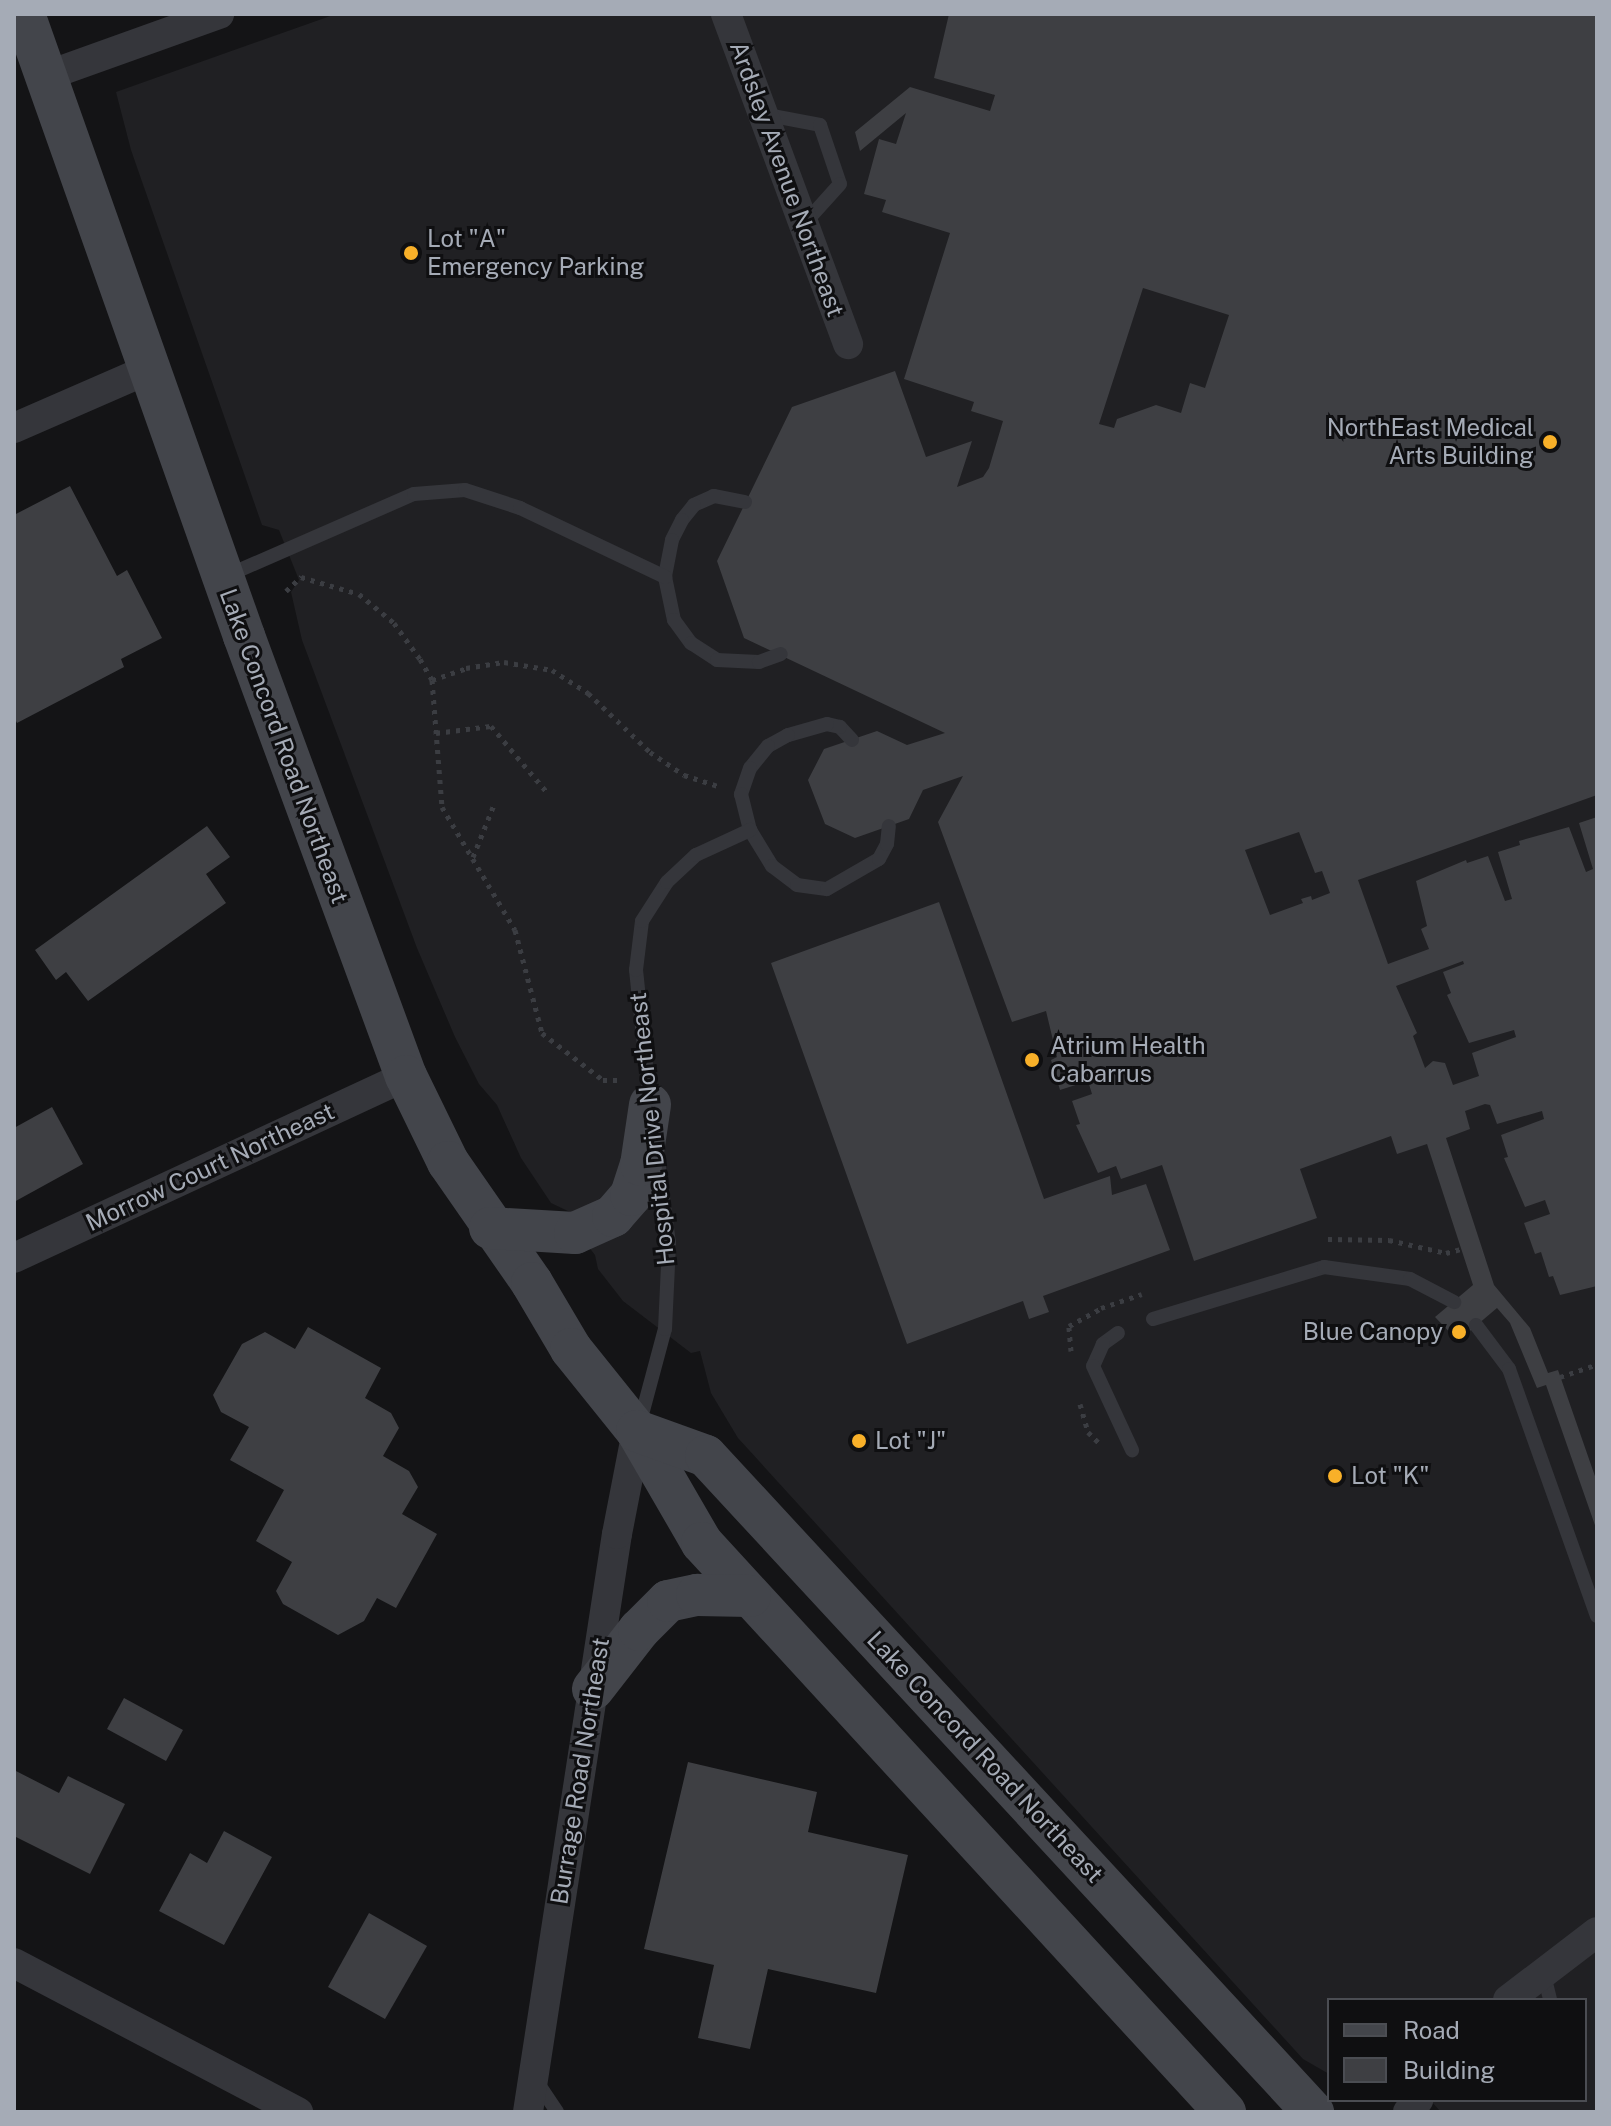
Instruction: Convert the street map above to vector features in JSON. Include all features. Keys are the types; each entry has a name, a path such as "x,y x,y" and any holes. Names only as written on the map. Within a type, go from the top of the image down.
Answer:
{"main road":[{"name":"Lake Concord Road Northeast","path":"24,14 222,578 406,1076 448,1162 490,1228 532,1283 571,1349 637,1431 702,1543 1225,2112"},
{"path":"490,1228 575,1233 613,1216 631,1195 641,1165 647,1092"},
{"name":"Lake Concord Road Northeast","path":"637,1431 706,1456 1313,2112"},
{"path":"593,1689 639,1630 668,1601 697,1595 750,1596"}],"street":[{"path":"46,76 219,14"},
{"name":"Ardsley Avenue Northeast","path":"726,14 848,344"},
{"path":"14,428 149,369"},
{"name":"Morrow Court Northeast","path":"14,1258 406,1076"},
{"name":"Burrage Road Northeast","path":"528,2112 617,1534 637,1431"},
{"path":"1510,1998 1597,1932"},
{"path":"14,1963 298,2112"}],"lane":[{"path":"763,114 820,125 840,184 804,224"},
{"path":"222,578 414,494 465,490 520,508 665,577"},
{"path":"745,502 720,495 694,505 672,540 665,577 674,620 691,643 717,660 759,662 781,654"},
{"path":"852,740 840,727 827,724 775,741 750,768 741,794 750,830 772,866 797,885 827,889 879,859 887,844 889,826"},
{"name":"Hospital Drive Northeast","path":"637,1431 665,1329 669,1243 647,1092 636,970 642,921 667,882 696,855 750,830"},
{"path":"1153,1319 1324,1267 1410,1279 1454,1302"},
{"path":"1476,1325 1509,1369 1597,1616"},
{"path":"1118,1333 1103,1344 1093,1366 1132,1450"},
{"path":"1543,1971 1550,1998"},
{"path":"534,2076 557,2112"}],"path":[{"path":"286,591 301,577 359,594 394,623 432,680 442,807 515,930 522,967 542,1033 603,1080 647,1092"},
{"path":"432,680 466,668 504,662 552,670 588,693 650,752 684,775 741,794"},
{"path":"436,733 491,726 546,791"},
{"path":"473,858 495,802"},
{"path":"1560,1377 1597,1364"}],"shaded area":[{"name":"Atrium Health Cabarrus","path":"336,14 1597,14 1597,2112 1441,2112 1432,2102 1587,2102 1587,1998 1327,1998 1327,2073 1303,2059 738,1438 711,1393 700,1351 691,1353 623,1301 598,1269 595,1255 568,1220 570,1212 551,1203 521,1158 497,1105 479,1084 417,948 302,640 291,592 299,580 279,530 262,525 131,150 116,92"}],"building":[{"path":"949,14 1597,14 1597,795 1358,880 1388,964 1429,949 1421,929 1427,926 1416,881 1466,860 1467,863 1488,856 1505,901 1512,899 1498,852 1520,845 1519,841 1569,827 1586,872 1593,869 1579,823 1597,817 1597,1286 1560,1295 1553,1276 1549,1277 1541,1252 1535,1254 1524,1223 1550,1214 1545,1200 1525,1207 1504,1158 1508,1157 1501,1135 1544,1119 1542,1111 1497,1124 1490,1105 1485,1104 1465,1111 1470,1129 1446,1138 1494,1285 1530,1328 1548,1373 1558,1370 1597,1482 1597,1531 1546,1385 1537,1388 1510,1323 1497,1308 1458,1341 1435,1317 1473,1285 1427,1144 1397,1154 1391,1136 1300,1169 1317,1218 1194,1261 1162,1165 1121,1179 1116,1166 1098,1173 1076,1125 1080,1124 1072,1101 1092,1094 1088,1081 1060,1090 1051,1060 1057,1057 1046,1011 1012,1022 938,822 963,776 923,790 909,819 855,838 825,824 808,780 824,749 877,731 907,745 945,733 744,638 717,561 792,407 895,371 926,457 972,441 957,487 983,477 989,468 1003,421 971,411 974,402 904,379 950,233 882,212 886,200 864,194 879,139 896,144 906,113 860,151 855,132 910,87 990,111 995,95 934,78","holes":["1143,288 1229,315 1205,388 1190,383 1181,413 1156,405 1117,419 1114,428 1099,424","1299,832 1315,873 1322,871 1330,893 1312,900 1311,896 1301,899 1303,903 1270,915 1245,850","1463,961 1464,964 1443,972 1451,993 1447,995 1469,1043 1514,1030 1516,1037 1472,1053 1479,1076 1453,1085 1445,1063 1433,1061 1425,1068 1413,1036 1417,1033 1396,986"]},
{"path":"70,486 117,576 127,570 162,638 121,659 124,667 17,723 14,717 14,515"},
{"path":"207,826 230,857 206,874 226,903 88,1001 66,972 56,980 35,950"},
{"path":"939,902 1044,1199 1110,1176 1112,1195 1146,1184 1170,1250 1043,1296 1049,1312 1029,1319 1023,1301 907,1344 771,963"},
{"path":"52,1107 83,1164 14,1202 14,1128"},
{"path":"308,1327 381,1368 365,1398 391,1413 399,1428 383,1456 409,1471 418,1487 402,1514 437,1534 396,1608 377,1598 364,1621 338,1635 283,1604 276,1591 292,1562 256,1541 284,1490 230,1460 249,1427 221,1412 213,1395 242,1344 265,1332 295,1349"},
{"path":"124,1698 183,1730 166,1761 107,1729"},
{"path":"688,1762 817,1792 808,1832 908,1855 876,1993 768,1969 750,2049 698,2038 714,1965 644,1949"},
{"path":"14,1770 59,1793 68,1776 125,1804 90,1874 14,1836"},
{"path":"224,1831 272,1857 224,1945 159,1911 190,1853 207,1863"},
{"path":"369,1913 427,1946 385,2019 328,1987"}],"place":[{"name":"Lot \"A\" Emergency Parking","path":"411,253"},
{"name":"NorthEast Medical Arts Building","path":"1550,442"},
{"name":"Atrium Health Cabarrus","path":"1032,1060"},
{"name":"Blue Canopy","path":"1459,1332"},
{"name":"Lot \"J\"","path":"859,1441"},
{"name":"Lot \"K\"","path":"1335,1476"}]}
